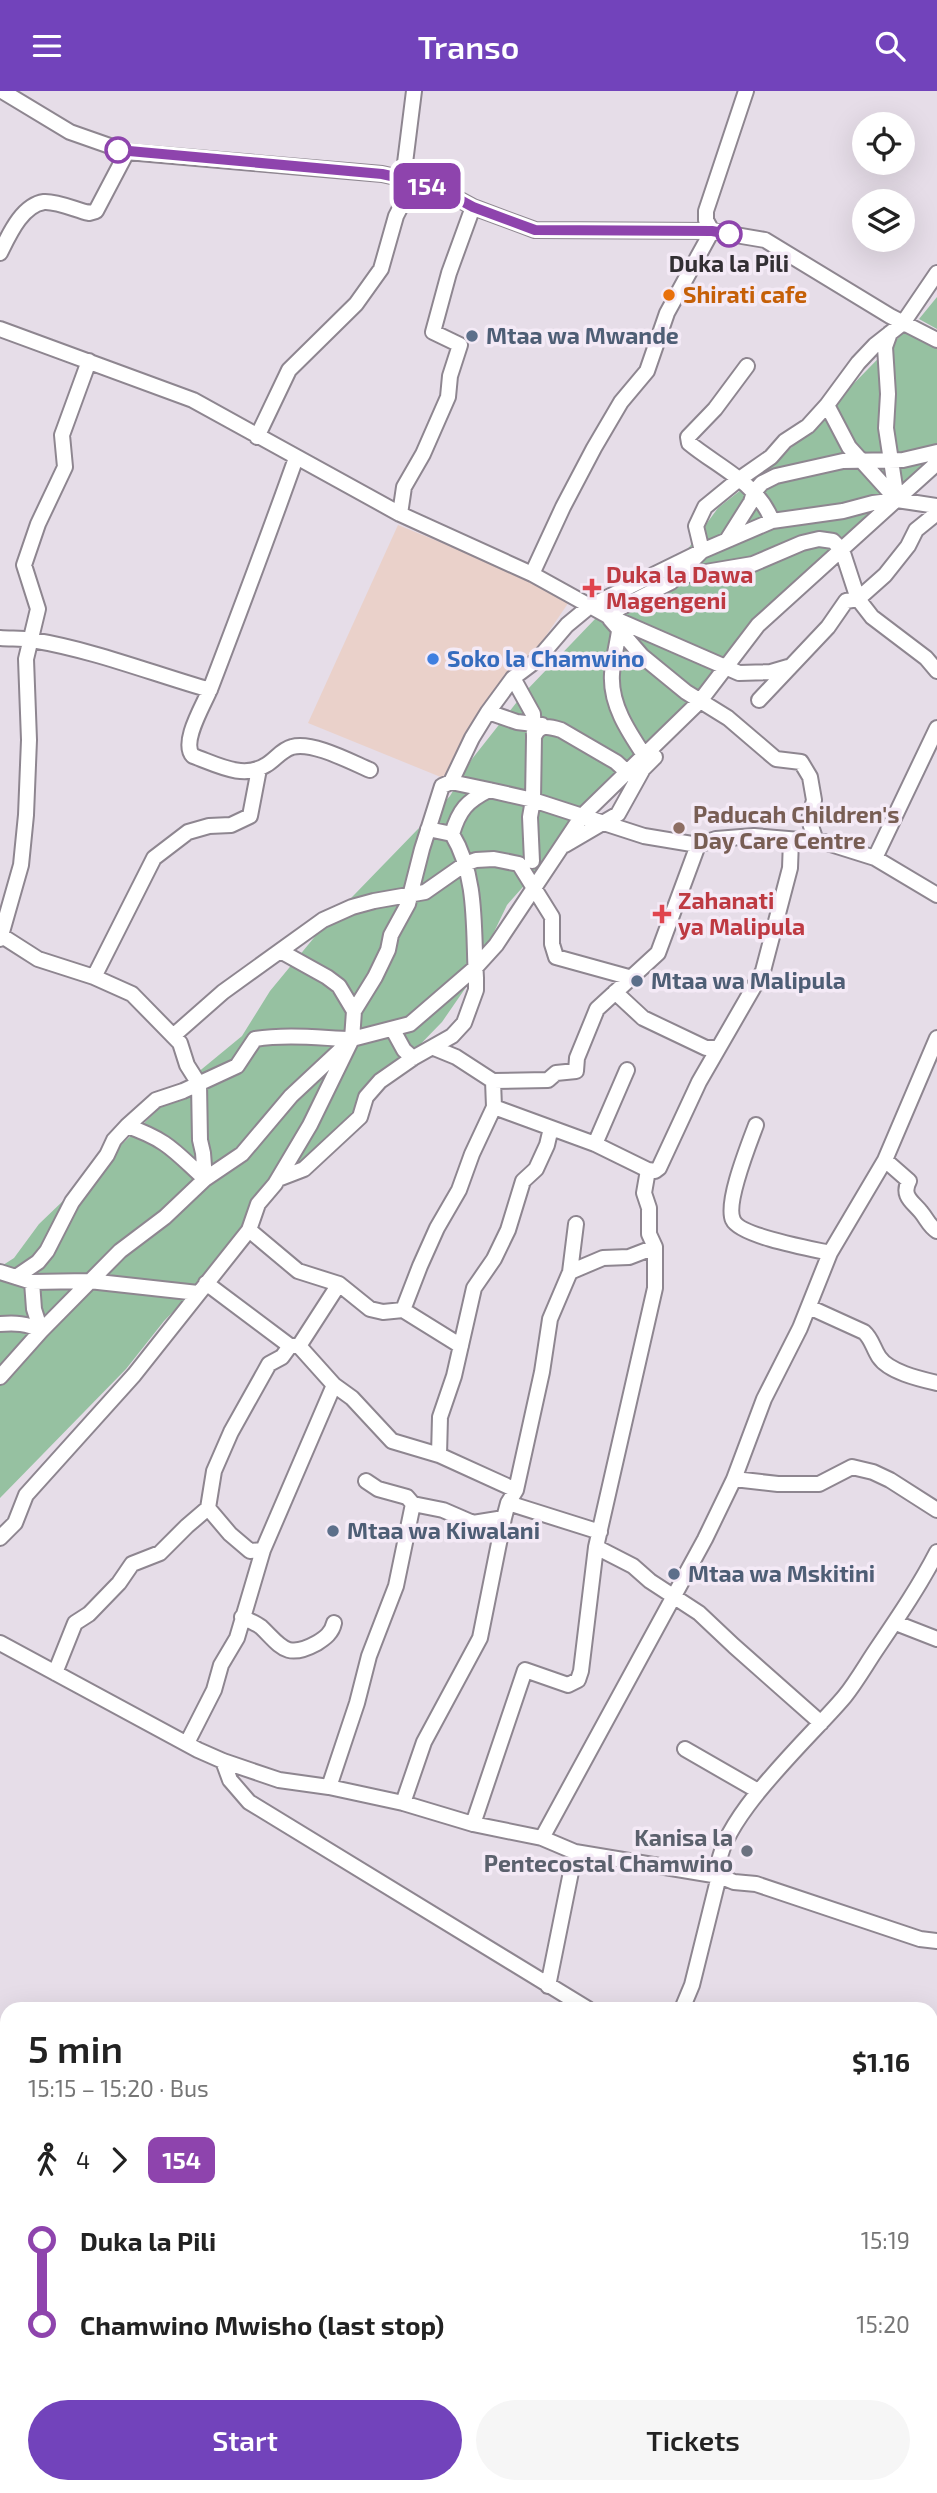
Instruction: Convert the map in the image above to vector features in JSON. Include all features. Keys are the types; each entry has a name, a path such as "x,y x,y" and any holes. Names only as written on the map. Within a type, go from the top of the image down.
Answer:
{"street":[{"path":"257,437 289,370 356,304 381,269 409,180 414,91"},
{"path":"712,231 706,220 706,211 746,91"},
{"path":"6,93 70,132 127,152 382,174 447,193 473,207 535,230 712,231 765,240 903,323 937,340"},
{"path":"0,253 25,212 34,206 46,202 89,213 96,211 127,152"},
{"path":"400,514 404,487 423,454 448,397 450,376 460,345 433,332 445,286 473,207"},
{"path":"532,574 594,448 621,402 647,371 667,313 712,231"},
{"path":"702,551 696,526 705,507 738,479 771,457 785,441 808,426 858,363 875,345 903,323 937,273"},
{"path":"1,332 89,361 192,400 400,514 532,574 606,615 739,673 751,674 788,667"},
{"path":"890,333 886,347 886,428 897,500"},
{"path":"89,361 62,435 65,467 38,524 24,565 38,609 26,659 29,740 26,815 21,865 1,937 38,959 94,977 132,994 180,1043 187,1065 198,1084 205,1179"},
{"path":"747,366 715,409 688,437 689,443 754,492 766,506 772,521"},
{"path":"827,405 849,447 897,500"},
{"path":"727,541 751,502 754,492 762,483 776,476 843,461 903,460 937,452"},
{"path":"296,458 210,690 192,730 189,752 193,756 241,772 260,769 277,755 293,747 309,746 370,770"},
{"path":"16,1277 38,1262 47,1251 72,1202 107,1155 114,1140 156,1100 237,1066 254,1039 290,1036 352,1039 410,1024 476,967 496,945 582,816 700,701 758,625 810,575 842,550 937,463"},
{"path":"916,530 917,481"},
{"path":"451,782 488,712 513,678 537,660 567,625 590,606 702,551 772,521 897,500 937,506"},
{"path":"759,700 828,627 846,601 858,599 891,568 916,530 937,513"},
{"path":"676,577 752,563 819,539 832,541 842,550 858,599 872,617 926,658 937,671"},
{"path":"606,615 676,577 702,551"},
{"path":"606,615 650,663 700,701 728,718 776,759 801,762 810,777 814,800 809,820 816,841"},
{"path":"619,631 612,676 614,694 625,723 644,755"},
{"path":"0,638 29,639 114,660 210,690"},
{"path":"513,678 533,714 533,800 526,863 533,887 552,917 552,944 556,957 632,978"},
{"path":"488,712 534,730 551,726 616,762 627,772"},
{"path":"173,1036 223,992 323,920 374,901 425,893 465,863 494,859 526,863 559,849 618,814 643,769 665,746 676,723"},
{"path":"875,858 937,728"},
{"path":"94,977 154,858 188,832 231,825 250,816 260,769"},
{"path":"0,1538 15,1523 26,1495 134,1375 249,1230 258,1204 278,1179 310,1125 352,1039 354,1011 375,977 388,950 391,935 408,904 442,786 451,782 533,800 644,836 698,845 716,839 754,836 816,841 875,858 937,895"},
{"path":"278,1179 304,1169 359,1117 371,1089 413,1058 452,1036 464,1023 476,990 476,967 470,885 461,850 452,834 457,816 468,803 489,790"},
{"path":"428,829 452,834"},
{"path":"494,1107 595,1144 648,1170 655,1171 659,1168 699,1082 763,971 790,868 791,840"},
{"path":"434,1048 456,1057 493,1081 548,1080 556,1073 576,1071 577,1058 597,1009 658,953 698,845"},
{"path":"282,952 339,986 354,1011"},
{"path":"615,992 643,1018 706,1048 719,1048"},
{"path":"393,1030 404,1050 413,1058"},
{"path":"542,1838 695,1559 734,1479 764,1399 809,1307 830,1253 886,1160 937,1038"},
{"path":"0,1377 120,1251 165,1217 205,1179 242,1154 267,1122 352,1039"},
{"path":"595,1144 627,1070"},
{"path":"311,1077 325,1077 329,1085"},
{"path":"403,1310 437,1228 459,1190 494,1107 493,1081"},
{"path":"756,1125 733,1198 731,1217 736,1225 782,1243 830,1253"},
{"path":"127,1126 161,1139 205,1179"},
{"path":"439,1455 440,1417 461,1346 474,1288 494,1259 508,1230 523,1181 536,1169 551,1128"},
{"path":"886,1160 909,1181 905,1188 908,1199 937,1231"},
{"path":"473,1824 525,1671 568,1685 578,1680 581,1671 598,1539 655,1288 655,1247 649,1234 649,1208 644,1193 648,1170"},
{"path":"403,1803 424,1742 480,1638 504,1518 512,1496 542,1372 550,1319 570,1272 576,1224"},
{"path":"249,1230 298,1271 339,1284 370,1309 383,1312 403,1310 461,1346"},
{"path":"570,1272 603,1258 629,1257 655,1247"},
{"path":"0,1272 32,1282 89,1281 202,1288 294,1346 334,1385 352,1398 392,1441 439,1455 512,1496 598,1539 650,1581 699,1613 821,1723"},
{"path":"32,1282 34,1309 41,1331"},
{"path":"55,1673 75,1623 89,1614 119,1583 132,1564 160,1553 208,1508 214,1471 231,1432 269,1364 294,1346 339,1284"},
{"path":"809,1307 864,1332 871,1338 880,1359 889,1365 906,1375 937,1383"},
{"path":"0,1324 19,1323 41,1331"},
{"path":"187,1743 214,1690 221,1665 237,1638 263,1550 334,1385"},
{"path":"734,1479 778,1484 819,1484 852,1467 890,1480 937,1510"},
{"path":"366,1481 378,1489 407,1497 414,1504 443,1510 473,1523 504,1518"},
{"path":"329,1787 357,1703 369,1656 396,1586 414,1504"},
{"path":"208,1508 230,1534 250,1551 263,1550"},
{"path":"685,2002 692,1985 719,1876 717,1865 720,1852 758,1791 846,1695 896,1623 937,1552"},
{"path":"242,1617 258,1625 279,1647 286,1650 295,1650 318,1642 330,1633 334,1623"},
{"path":"896,1623 937,1639"},
{"path":"0,1643 223,1761 279,1780 329,1787 403,1803 473,1824 542,1838 575,1852 756,1884 920,1940 937,1941"},
{"path":"685,1749 758,1791"},
{"path":"223,1761 230,1780 249,1802 576,2002"},
{"path":"548,1986 575,1852"}],"shaded area":[{"name":"Soko la Chamwino","path":"398,525 573,596 448,780 308,723"}],"green space":[{"path":"937,297 937,329 919,319"},
{"path":"911,325 937,340 937,455 592,809 507,905 471,980 442,1022 255,1215 210,1274 164,1321 126,1369 0,1498 0,1267 14,1258 39,1224 191,1078 242,1036 270,991 322,928 450,796 472,759 524,693 596,618 668,576 718,508 780,459"}],"bus line":[{"name":"154","path":"118,150 382,174 414,181 447,193 473,207 535,230 712,231 729,234"}],"place":[{"name":"Duka la Pili","path":"729,234"},
{"name":"Shirati cafe","path":"669,295"},
{"name":"Mtaa wa Mwande","path":"472,336"},
{"name":"Duka la Dawa Magengeni","path":"592,588"},
{"name":"Soko la Chamwino","path":"433,659"},
{"name":"Paducah Children's Day Care Centre","path":"679,828"},
{"name":"Zahanati ya Malipula","path":"662,914"},
{"name":"Mtaa wa Malipula","path":"637,981"},
{"name":"Mtaa wa Kiwalani","path":"333,1531"},
{"name":"Mtaa wa Mskitini","path":"674,1574"},
{"name":"Kanisa la Pentecostal Chamwino","path":"747,1851"}]}
